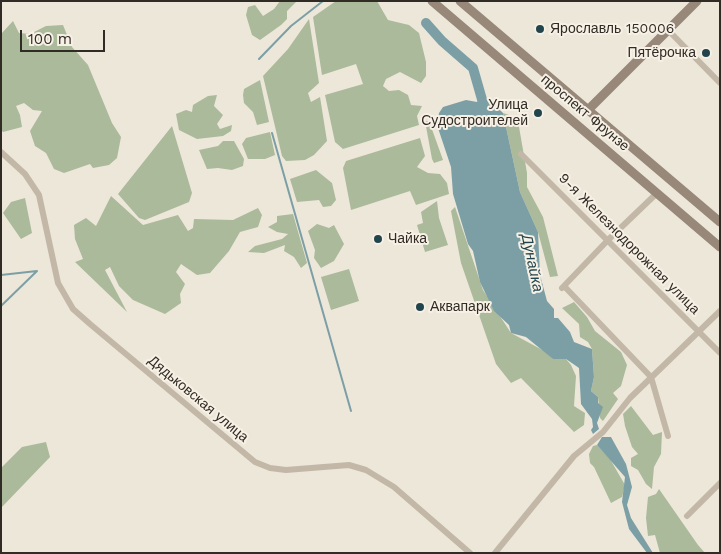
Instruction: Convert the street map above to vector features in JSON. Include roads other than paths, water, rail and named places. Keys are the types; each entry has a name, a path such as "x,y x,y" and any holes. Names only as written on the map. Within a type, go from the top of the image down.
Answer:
{"main road":[{"name":"проспект Фрунзе","path":"432,1 720,247"},
{"name":"проспект Фрунзе","path":"460,1 720,222"},
{"path":"589,109 697,1"}],"street":[{"path":"668,30 720,83"},
{"name":"Дядьковская улица","path":"1,152 24,174 39,195 54,269 64,295 73,309 111,342 255,462 270,468 286,470 348,465 366,470 394,487 470,553"},
{"name":"9-я Железнодорожная улица","path":"521,154 720,352"},
{"path":"657,193 562,287 650,378 668,436"},
{"path":"495,553 574,456 603,432 630,398 720,311"},
{"path":"687,516 720,483"}],"water":[{"path":"482,97 495,105 503,113 520,192 538,232 540,275 547,301 554,309 554,318 558,318 570,332 574,342 592,349 594,377 591,391 598,397 598,403 603,407 597,423 599,429 593,434 591,430 593,427 592,419 581,404 579,368 566,359 553,359 526,337 511,333 509,325 494,311 480,282 473,251 468,244 453,194 451,167 437,125 439,113 443,107 466,100 477,102"},
{"path":"602,437 611,437 626,464 632,487 627,505 631,518 653,553 647,553 629,529 622,502 625,477 597,445"}],"waterway":[{"path":"259,59 291,26 323,1"},
{"name":"Дунайка","path":"426,23 442,41 473,68 485,110"},
{"path":"272,133 351,411"},
{"path":"1,275 37,271 1,306"}],"place":[{"name":"Ярославль 150006","path":"540,29"},
{"name":"Пятёрочка","path":"706,53"},
{"name":"Улица Судостроителей","path":"538,113"},
{"name":"Чайка","path":"378,239"},
{"name":"Аквапарк","path":"420,307"}]}
